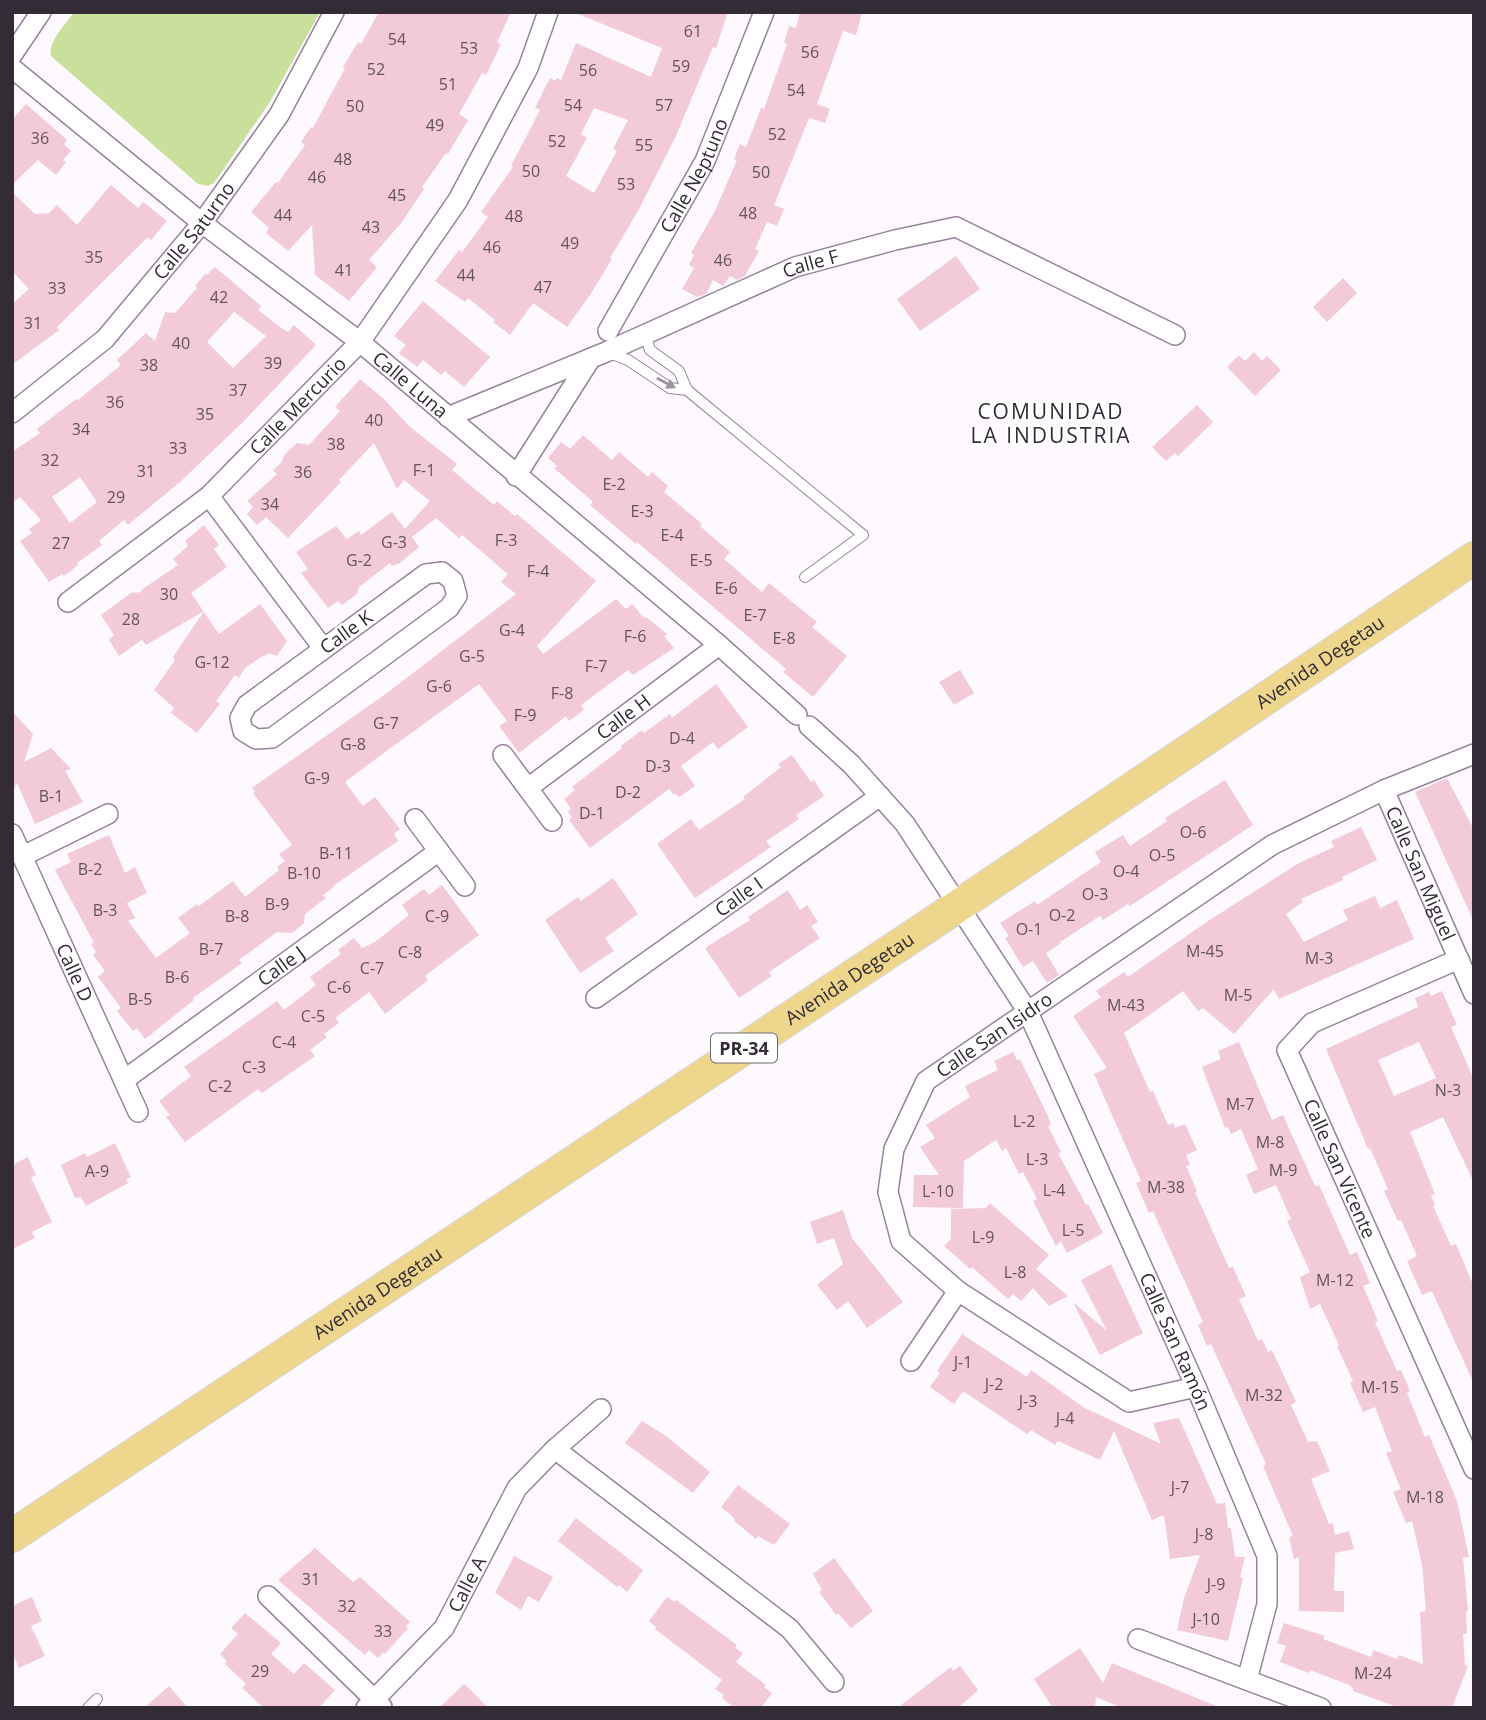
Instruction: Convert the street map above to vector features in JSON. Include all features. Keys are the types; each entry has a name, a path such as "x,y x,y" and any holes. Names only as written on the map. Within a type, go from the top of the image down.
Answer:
{"main road":[{"name":"Avenida Degetau","path":"12,1535 958,906 1474,558"}],"street":[{"path":"12,55 41,12"},
{"name":"Calle Saturno","path":"12,413 105,339 202,223 279,115 334,12"},
{"name":"Calle Mercurio","path":"68,602 209,496 360,342 458,200 528,68 548,12"},
{"name":"Calle Neptuno","path":"608,331 705,161 764,12"},
{"name":"Calle Luna","path":"12,68 202,223 360,342 719,645 851,764 880,796"},
{"name":"Calle F","path":"448,417 598,355 795,267 956,227 1175,335"},
{"path":"516,476 598,355"},
{"path":"209,496 323,648"},
{"name":"Calle K","path":"442,572 453,580 457,596 449,608 272,738 256,739 243,731 240,718 247,705 323,648 426,574 442,572"},
{"name":"Calle H","path":"528,788 719,645"},
{"name":"Calle San Isidro","path":"1196,1387 1129,1402 958,1291 901,1241 888,1192 894,1149 926,1081 1272,845 1384,790 1474,754"},
{"path":"503,755 552,821"},
{"name":"Calle San Miguel","path":"1384,790 1474,994"},
{"name":"Calle San Ramón","path":"880,796 905,824 1028,1012 1196,1387 1267,1556 1267,1604 1247,1680"},
{"name":"Calle I","path":"596,998 880,796"},
{"path":"23,856 108,814"},
{"path":"415,820 465,886"},
{"name":"Calle D","path":"12,834 138,1112"},
{"name":"Calle J","path":"124,1080 439,851"},
{"name":"Calle San Vicente","path":"1459,959 1312,1023 1287,1051 1474,1469"},
{"path":"911,1360 958,1291"},
{"name":"Calle A","path":"374,1705 444,1629 517,1488 601,1409"},
{"path":"555,1450 790,1629 834,1682"},
{"path":"268,1596 374,1705"},
{"path":"1138,1639 1321,1708"}],"lane":[{"path":"645,334 649,350 680,371 687,390 863,535 805,577"},
{"path":"598,355 628,360 670,388 687,390"},
{"path":"88,1708 97,1699"}],"green space":[{"path":"74,12 320,12 270,102 214,183 208,186 198,184 51,56 52,44"}],"building":[{"path":"379,12 511,12 497,42 501,44 486,75 482,73 459,114 468,120 448,154 446,153 422,187 424,189 402,222 369,260 377,267 349,301 315,275 312,225 288,251 266,233 269,228 251,212 276,182 278,183 305,145 301,142 311,127 313,128 345,68 343,67 358,42 361,44"},
{"path":"573,12 728,12 716,48 713,47 676,136 638,211 590,295 567,327 533,303 510,335 468,298 465,302 435,281 459,250 462,252 488,217 481,212 513,167 511,166 540,110 535,108 550,78 561,80 576,43 651,77 662,48","holes":["594,108 628,120 613,149 617,151 594,193 566,176 587,138 581,134"]},
{"path":"800,12 862,12 856,35 843,31 817,104 830,109 825,123 809,118 774,205 784,209 777,226 767,222 755,249 759,251 745,276 737,280 730,276 723,286 713,280 706,294 697,297 682,289 694,268 689,265 694,255 691,253 715,211 737,160 734,159 740,144 746,147 761,108 764,109 787,44 784,43 789,26 796,28"},
{"path":"26,104 67,140 64,144 71,151 56,175 38,160 12,185 12,120"},
{"path":"111,185 138,208 143,202 167,221 151,240 148,237 57,327 59,330 12,365 12,304 29,289 12,271 12,192 35,214 49,213 57,205 77,225"},
{"path":"956,256 980,289 920,331 897,299"},
{"path":"215,267 261,306 258,310 280,327 288,332 294,325 316,345 243,422 180,482 128,525 124,520 99,541 102,545 64,576 62,574 49,582 20,541 32,533 29,529 41,520 20,497 12,503 12,452 40,433 37,429 121,365 117,360 146,333 155,341 165,312 175,313 197,288 195,286 205,274","holes":["234,312 266,336 233,368 207,342","80,477 97,502 70,523 52,497"]},
{"path":"1343,278 1357,293 1327,322 1313,307"},
{"path":"423,301 490,357 464,387 445,371 441,375 423,360 417,367 399,353 406,345 394,336"},
{"path":"1254,352 1262,361 1267,356 1281,370 1255,396 1227,367 1239,355 1245,361"},
{"path":"360,379 384,399 409,426 457,464 452,470 494,505 497,501 515,516 517,514 596,581 537,646 543,654 616,599 626,609 632,604 644,618 667,634 664,636 674,648 633,675 628,670 581,705 584,710 569,721 566,716 519,753 499,726 507,721 479,684 385,752 345,782 363,806 375,797 400,829 394,834 398,841 333,886 323,895 326,898 305,914 304,923 292,933 277,932 239,960 242,963 193,998 194,1000 145,1039 137,1028 133,1031 117,1011 121,1008 98,977 105,971 93,955 96,952 91,944 94,943 55,870 71,862 67,854 109,835 125,873 135,867 147,893 127,903 135,918 128,921 156,958 190,933 178,918 233,881 245,897 279,870 277,867 285,861 279,854 292,845 252,788 387,693 516,594 501,582 508,574 462,535 459,538 436,518 412,537 419,547 400,563 392,566 390,563 359,587 357,594 342,605 338,601 328,608 301,573 308,569 296,552 336,526 347,539 359,531 361,535 392,512 405,529 430,501 404,480 397,489 374,443 288,538 266,517 257,525 247,514 253,507 247,501 277,474 273,470 281,463 285,454 297,443 309,445 340,411 335,407"},
{"path":"1197,405 1213,422 1178,456 1175,453 1166,461 1152,447"},
{"path":"583,435 612,460 619,452 648,477 652,472 668,486 664,492 730,552 724,559 762,592 769,583 817,622 812,627 847,656 813,697 783,672 786,669 590,505 593,502 554,468 557,466 548,458 561,442 570,449"},
{"path":"204,525 219,545 214,549 227,567 191,593 203,611 146,645 142,640 119,656 109,640 114,635 101,615 131,593 142,592 141,590 178,565 173,559 188,546 185,541"},
{"path":"260,604 287,641 277,656 269,653 264,655 245,668 239,678 235,675 216,701 220,704 197,733 171,713 174,708 154,690 204,612 219,634"},
{"path":"960,670 974,693 954,705 939,682"},
{"path":"716,684 748,727 718,749 713,742 681,766 695,786 679,797 669,789 590,848 569,820 572,818 568,811 571,809 564,799 575,790 572,787 642,730 644,733 670,714 672,718"},
{"path":"12,711 33,734 24,762 51,748 71,769 65,771 83,802 35,824 17,783 15,788 12,788"},
{"path":"792,755 824,796 796,815 799,819 766,841 771,847 695,898 657,844 691,819 699,830 745,799 743,797 781,767 778,764"},
{"path":"1447,778 1474,830 1474,922 1415,792"},
{"path":"1225,780 1253,825 1130,906 1128,904 1103,920 1100,916 1060,942 1046,953 1059,975 1047,983 1033,961 1023,967 1005,938 1009,936 1000,923 1035,901 1037,905 1101,862 1095,852 1123,835 1130,846 1167,821 1165,818"},
{"path":"1361,827 1377,860 1342,877 1343,880 1301,899 1303,902 1286,914 1304,942 1348,920 1343,910 1375,896 1380,908 1397,900 1414,939 1279,999 1274,989 1234,1034 1203,1008 1198,1011 1183,991 1124,1033 1168,1125 1173,1123 1175,1128 1185,1124 1197,1150 1186,1155 1190,1165 1186,1166 1197,1191 1195,1192 1229,1268 1233,1267 1246,1296 1239,1299 1258,1341 1262,1339 1268,1352 1272,1350 1296,1402 1291,1405 1308,1442 1317,1441 1330,1471 1311,1479 1329,1524 1333,1523 1335,1535 1349,1531 1354,1549 1335,1553 1334,1591 1344,1591 1344,1612 1299,1611 1299,1557 1294,1559 1289,1537 1293,1536 1263,1466 1266,1464 1211,1344 1207,1346 1198,1325 1203,1322 1153,1211 1149,1213 1136,1183 1141,1181 1094,1074 1107,1068 1073,1016 1101,997 1096,991 1124,972 1128,977 1205,923 1299,863 1334,847 1331,841"},
{"path":"613,878 638,914 605,938 614,951 580,973 545,920 578,897 581,901"},
{"path":"442,885 479,935 425,976 428,980 385,1014 369,992 335,1018 339,1023 324,1034 327,1037 310,1050 315,1056 262,1093 258,1089 185,1142 166,1117 170,1115 159,1101 191,1076 184,1067 277,1001 284,1010 316,985 310,977 341,954 338,950 354,938 362,948 375,942 409,915 402,905 422,890 429,895"},
{"path":"788,890 800,910 807,905 818,922 811,926 820,938 769,972 772,976 739,998 705,948 750,920 748,917"},
{"path":"1442,991 1457,1025 1451,1027 1474,1080 1474,1183 1443,1117 1410,1132 1435,1194 1431,1196 1435,1205 1433,1206 1451,1246 1456,1244 1474,1287 1474,1384 1432,1291 1422,1295 1407,1261 1417,1256 1384,1191 1388,1189 1326,1049 1418,1007 1415,998 1429,992 1431,996","holes":["1419,1042 1436,1078 1394,1096 1378,1060"]},
{"path":"1239,1042 1272,1120 1283,1115 1315,1186 1319,1185 1350,1255 1357,1252 1370,1283 1363,1286 1378,1321 1375,1322 1397,1371 1401,1370 1410,1391 1407,1393 1425,1437 1429,1435 1457,1501 1469,1557 1463,1558 1468,1611 1467,1634 1463,1634 1465,1665 1468,1666 1452,1708 1400,1708 1353,1691 1349,1685 1310,1670 1309,1673 1280,1662 1286,1646 1277,1643 1284,1623 1325,1636 1323,1639 1371,1657 1373,1650 1397,1659 1399,1655 1423,1664 1420,1612 1426,1611 1422,1564 1412,1521 1406,1523 1393,1492 1401,1489 1386,1453 1392,1451 1375,1407 1363,1412 1350,1383 1353,1381 1337,1346 1339,1345 1320,1304 1310,1309 1300,1277 1310,1272 1287,1221 1291,1219 1276,1185 1254,1194 1246,1175 1258,1169 1241,1129 1231,1134 1228,1127 1225,1128 1202,1067 1221,1059 1218,1051"},
{"path":"1013,1052 1017,1060 1020,1059 1048,1116 1051,1125 1048,1126 1061,1152 1058,1153 1103,1233 1067,1253 1061,1241 1056,1246 1033,1201 1037,1199 1023,1172 1019,1174 1006,1148 1002,1151 996,1140 964,1161 963,1208 913,1207 914,1175 939,1175 920,1147 935,1138 926,1125 970,1097 965,1086 998,1070 994,1061"},
{"path":"115,1143 131,1177 126,1179 128,1183 86,1206 81,1197 75,1198 61,1165 85,1153 87,1157"},
{"path":"28,1157 36,1175 31,1178 52,1222 32,1232 35,1238 12,1249 12,1165"},
{"path":"990,1203 1049,1255 1036,1269 1068,1296 1049,1306 1033,1288 1021,1301 1013,1294 1008,1299 944,1246 951,1239 951,1209 986,1208"},
{"path":"843,1210 852,1238 903,1302 867,1328 848,1301 837,1310 817,1285 843,1264 834,1238 817,1244 810,1222"},
{"path":"1111,1264 1143,1333 1100,1355 1073,1302 1107,1331 1081,1280"},
{"path":"962,1334 1027,1377 1031,1370 1083,1407 1161,1444 1153,1423 1179,1418 1217,1504 1225,1503 1235,1557 1245,1557 1240,1577 1243,1578 1228,1641 1177,1630 1184,1598 1200,1555 1170,1559 1164,1515 1152,1520 1114,1431 1100,1460 1058,1441 1055,1445 1031,1430 1027,1434 963,1391 954,1404 930,1387 940,1373 937,1371"},
{"path":"642,1421 666,1436 710,1472 693,1493 625,1443"},
{"path":"738,1485 790,1524 774,1545 758,1536 756,1539 721,1507"},
{"path":"576,1518 643,1570 627,1592 558,1541"},
{"path":"315,1548 353,1582 360,1577 410,1622 406,1626 408,1628 385,1654 383,1652 378,1658 369,1650 365,1655 278,1580"},
{"path":"514,1556 553,1577 539,1602 528,1596 521,1610 495,1593"},
{"path":"834,1558 873,1611 851,1628 838,1613 836,1615 819,1592 822,1590 813,1574"},
{"path":"32,1597 42,1621 31,1626 45,1656 19,1668 12,1653 12,1606"},
{"path":"667,1597 675,1602 676,1600 737,1645 735,1648 743,1653 736,1662 766,1685 764,1687 772,1693 761,1708 735,1708 715,1689 722,1680 655,1629 649,1621"},
{"path":"245,1613 281,1643 271,1654 294,1674 304,1663 335,1690 319,1708 264,1708 242,1688 246,1684 225,1664 227,1661 220,1654 238,1634 231,1628"},
{"path":"1080,1648 1103,1683 1112,1663 1221,1708 1122,1708 1096,1697 1095,1708 1053,1708 1034,1679"},
{"path":"960,1666 978,1690 958,1708 897,1708 951,1667 953,1671"},
{"path":"464,1684 488,1708 439,1708"},
{"path":"169,1686 188,1708 144,1708"}],"district":[{"name":"COMUNIDAD LA INDUSTRIA","path":"1051,423"}]}
